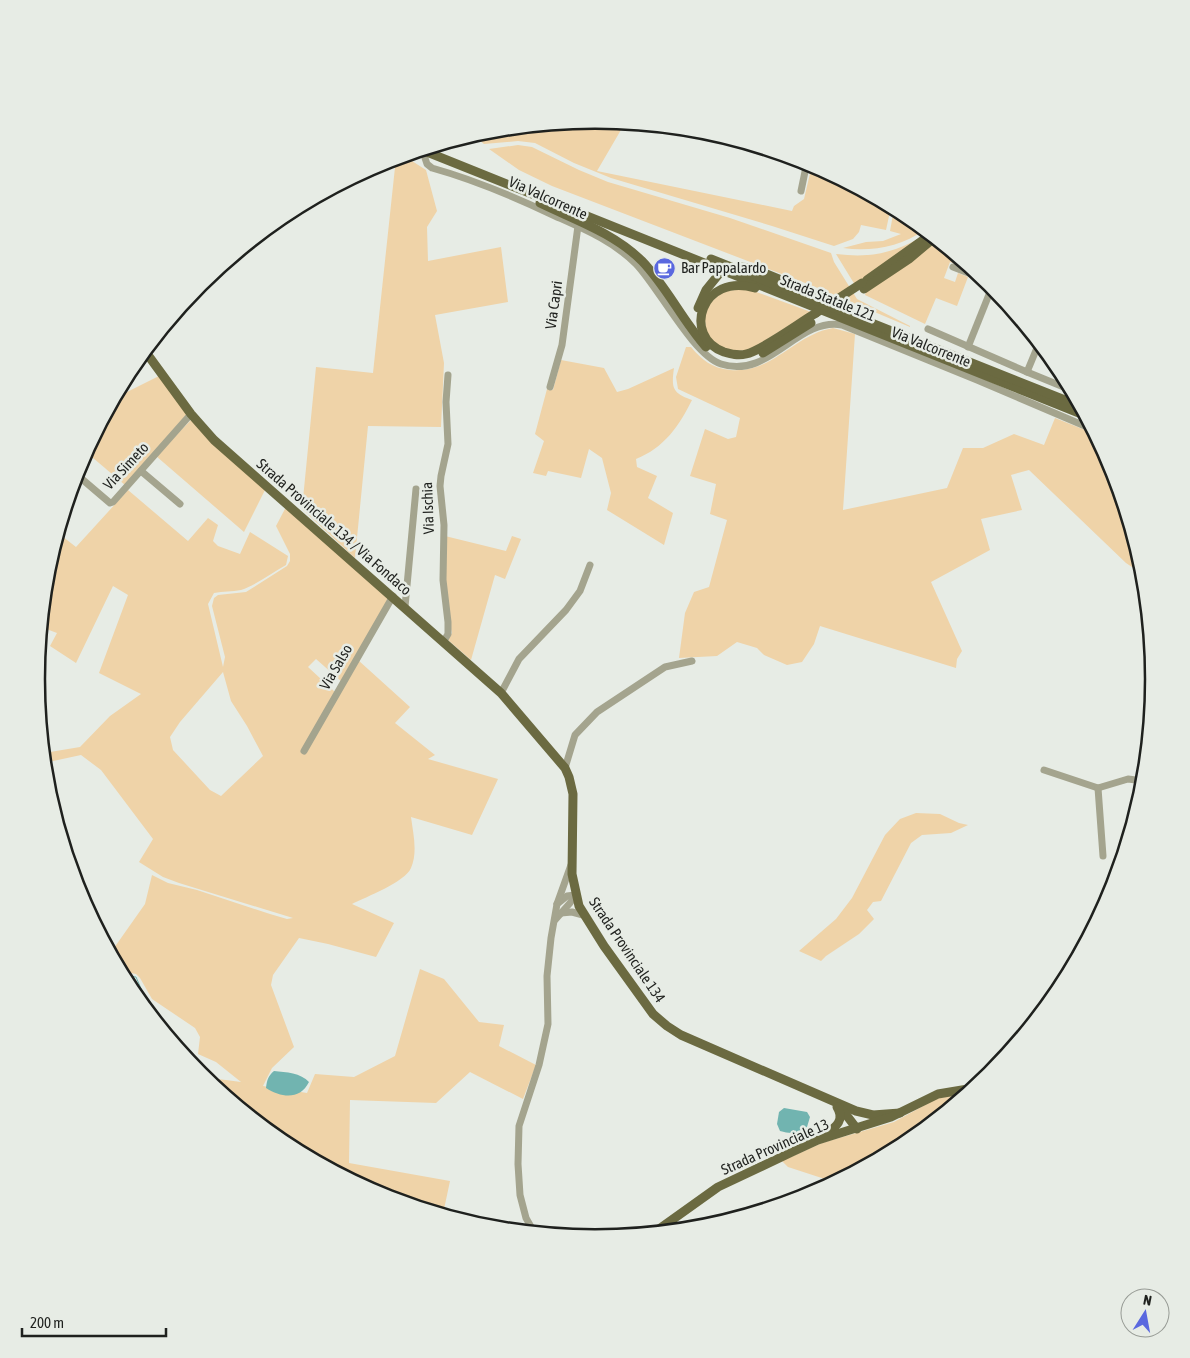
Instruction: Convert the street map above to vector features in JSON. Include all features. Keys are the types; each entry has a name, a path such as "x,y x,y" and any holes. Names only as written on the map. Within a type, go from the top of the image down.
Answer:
{"main road":[{"name":"Strada Statale 121","path":"432,154 824,314 1075,411"},
{"name":"Strada Statale 121","path":"432,154 1070,402"},
{"path":"432,154 596,228 621,243 635,254 654,276 694,334 713,353 726,359 739,360 758,356 775,346 863,286 924,239"},
{"path":"863,286 909,259 929,242"},
{"path":"706,347 697,327 697,313 706,290 719,274 729,269 740,267 752,268 933,344 965,360"},
{"path":"731,286 747,286 824,314 747,354 732,355 720,350 709,342 702,331 701,321 702,311 712,295 720,289 731,286"},
{"name":"Strada Provinciale 134 / Via Fondaco","path":"150,357 191,414 214,440 502,693"},
{"name":"Strada Provinciale 134","path":"502,693 565,768 572,787 574,803 572,861 575,895 583,915 653,1014 681,1035 809,1091"},
{"name":"Strada Provinciale 13","path":"665,1224 718,1187 818,1140 857,1129 900,1113 938,1094 961,1090"},
{"path":"809,1091 844,1112 857,1129"},
{"path":"809,1091 856,1112 873,1115 900,1113"},
{"path":"818,1140 839,1123 840,1113 835,1105"},
{"path":"856,1112 858,1118 857,1129"}],"street":[{"name":"Via Valcorrente","path":"427,156 426,164 432,168 512,196 612,243 636,264 699,350 719,364 740,367 756,364 812,329 834,324 1081,424"},
{"path":"801,190 805,171"},
{"name":"Via Capri","path":"550,387 562,345 578,226"},
{"path":"954,267 964,271"},
{"path":"968,347 989,295"},
{"path":"928,329 1060,385"},
{"path":"1027,372 1035,350"},
{"name":"Via Ischia","path":"444,641 448,634 448,622 443,580 444,525 440,486 448,444 446,402 448,375"},
{"name":"Via Simeto","path":"83,480 110,503 113,502 191,414"},
{"path":"141,470 180,504"},
{"path":"405,606 416,489"},
{"path":"502,693 519,659 566,610 580,591 590,565"},
{"name":"Via Salso","path":"304,751 393,596"},
{"path":"565,768 575,735 597,712 665,667 692,661"},
{"path":"1044,770 1098,788 1128,779 1135,780"},
{"path":"1098,788 1103,856"},
{"path":"530,1225 526,1218 520,1195 518,1133 521,1117 539,1066 548,1024 547,976 554,922 557,904 572,861"},
{"path":"557,904 567,896 575,895"},
{"path":"554,922 575,895"},
{"path":"561,913 572,912 583,915"}],"shaded area":[{"path":"559,130 621,130 597,171 792,211 794,206 804,199 810,173 838,186 889,215 886,230 861,225 859,232 853,239 834,246 611,178 574,163 535,143 518,141 484,144 481,142"},
{"path":"518,145 532,147 608,182 730,218 831,253 834,262 857,299 910,327 813,286 552,186 519,170 489,149"},
{"path":"411,161 426,170 437,211 427,227 428,261 501,247 508,302 435,315 444,363 441,427 368,426 355,558 302,509 316,367 373,373 395,167"},
{"path":"893,217 918,234 905,241 885,247 874,249 843,248 866,242 883,241 901,234 890,231"},
{"path":"920,238 855,285 836,254 879,254 899,248"},
{"path":"931,244 958,265 950,262 944,278 955,282 958,273 968,277 957,306 936,298 925,324 865,295 866,292"},
{"path":"748,289 811,312 747,350 736,351 720,348 707,336 704,313 707,306 723,291"},
{"path":"833,328 855,334 843,510 947,488 963,448 983,448 1014,434 1044,445 1055,418 1085,430 1088,436 1116,502 1133,568 1029,470 1011,475 1022,510 981,519 990,550 931,582 962,651 957,659 956,668 820,626 814,644 802,662 787,665 764,655 757,648 737,642 717,656 679,658 685,613 694,592 709,587 727,520 710,514 716,484 690,476 705,429 728,439 736,437 740,418 678,389 676,377 686,347 691,347 703,359 718,367 730,370 745,370 771,360 819,332"},
{"path":"561,360 604,368 617,392 628,389 674,368 673,386 681,395 692,400 682,419 670,435 655,449 636,459 637,467 657,476 648,498 673,513 664,545 607,510 611,493 602,458 589,449 581,478 548,471 546,476 533,473 544,441 535,434 547,389 553,390"},
{"path":"159,376 187,414 125,485 92,457 126,392"},
{"path":"191,420 212,443 265,490 244,532 156,456"},
{"path":"128,490 188,541 208,518 218,525 213,541 218,546 240,554 250,532 288,556 286,565 252,585 241,590 214,593 208,604 223,667 225,657 212,606 214,598 218,595 246,592 287,566 290,561 290,554 276,526 286,507 389,598 341,681 316,659 308,667 335,692 358,660 410,707 395,723 435,755 428,759 498,779 472,835 411,817 415,849 411,868 401,879 393,884 352,904 394,923 376,957 299,938 273,975 271,985 294,1047 272,1068 263,1086 307,1093 315,1074 354,1077 395,1056 420,969 444,979 479,1022 504,1025 499,1046 536,1065 523,1099 470,1072 436,1103 350,1100 349,1163 450,1181 444,1208 418,1200 352,1172 289,1136 260,1115 217,1079 241,1082 216,1062 198,1054 200,1037 195,1028 152,999 140,978 136,974 131,973 119,954 115,947 145,904 152,875 168,883 197,890 287,919 293,918 179,883 163,877 139,862 153,839 101,770 81,755 52,761 50,752 80,747 110,716 141,694 99,673 128,595 113,586 76,663 50,646 57,633 48,629 56,572 64,538 76,547","holes":["223,672 231,701 263,756 221,796 210,790 173,750 170,737 180,722"]},
{"path":"445,536 506,551 512,536 521,539 505,579 495,575 471,660 447,639 452,633 444,573"},
{"path":"916,813 940,814 968,825 951,833 922,835 911,843 881,901 873,902 867,910 874,919 859,934 821,961 799,951 836,919 852,898 885,835 900,819"},
{"path":"956,1095 901,1136 870,1155 824,1179 788,1167 782,1161 822,1143 894,1122 936,1099"}],"water":[{"path":"274,1071 298,1075 309,1082 301,1092 296,1094 278,1094 266,1088 268,1078"},
{"path":"784,1108 807,1112 810,1117 807,1127 794,1133 780,1131 777,1124 779,1112"}],"waterway":[{"path":"133,977 136,977 142,990"}],"place":[{"name":"Bar Pappalardo","path":"665,268"}]}
